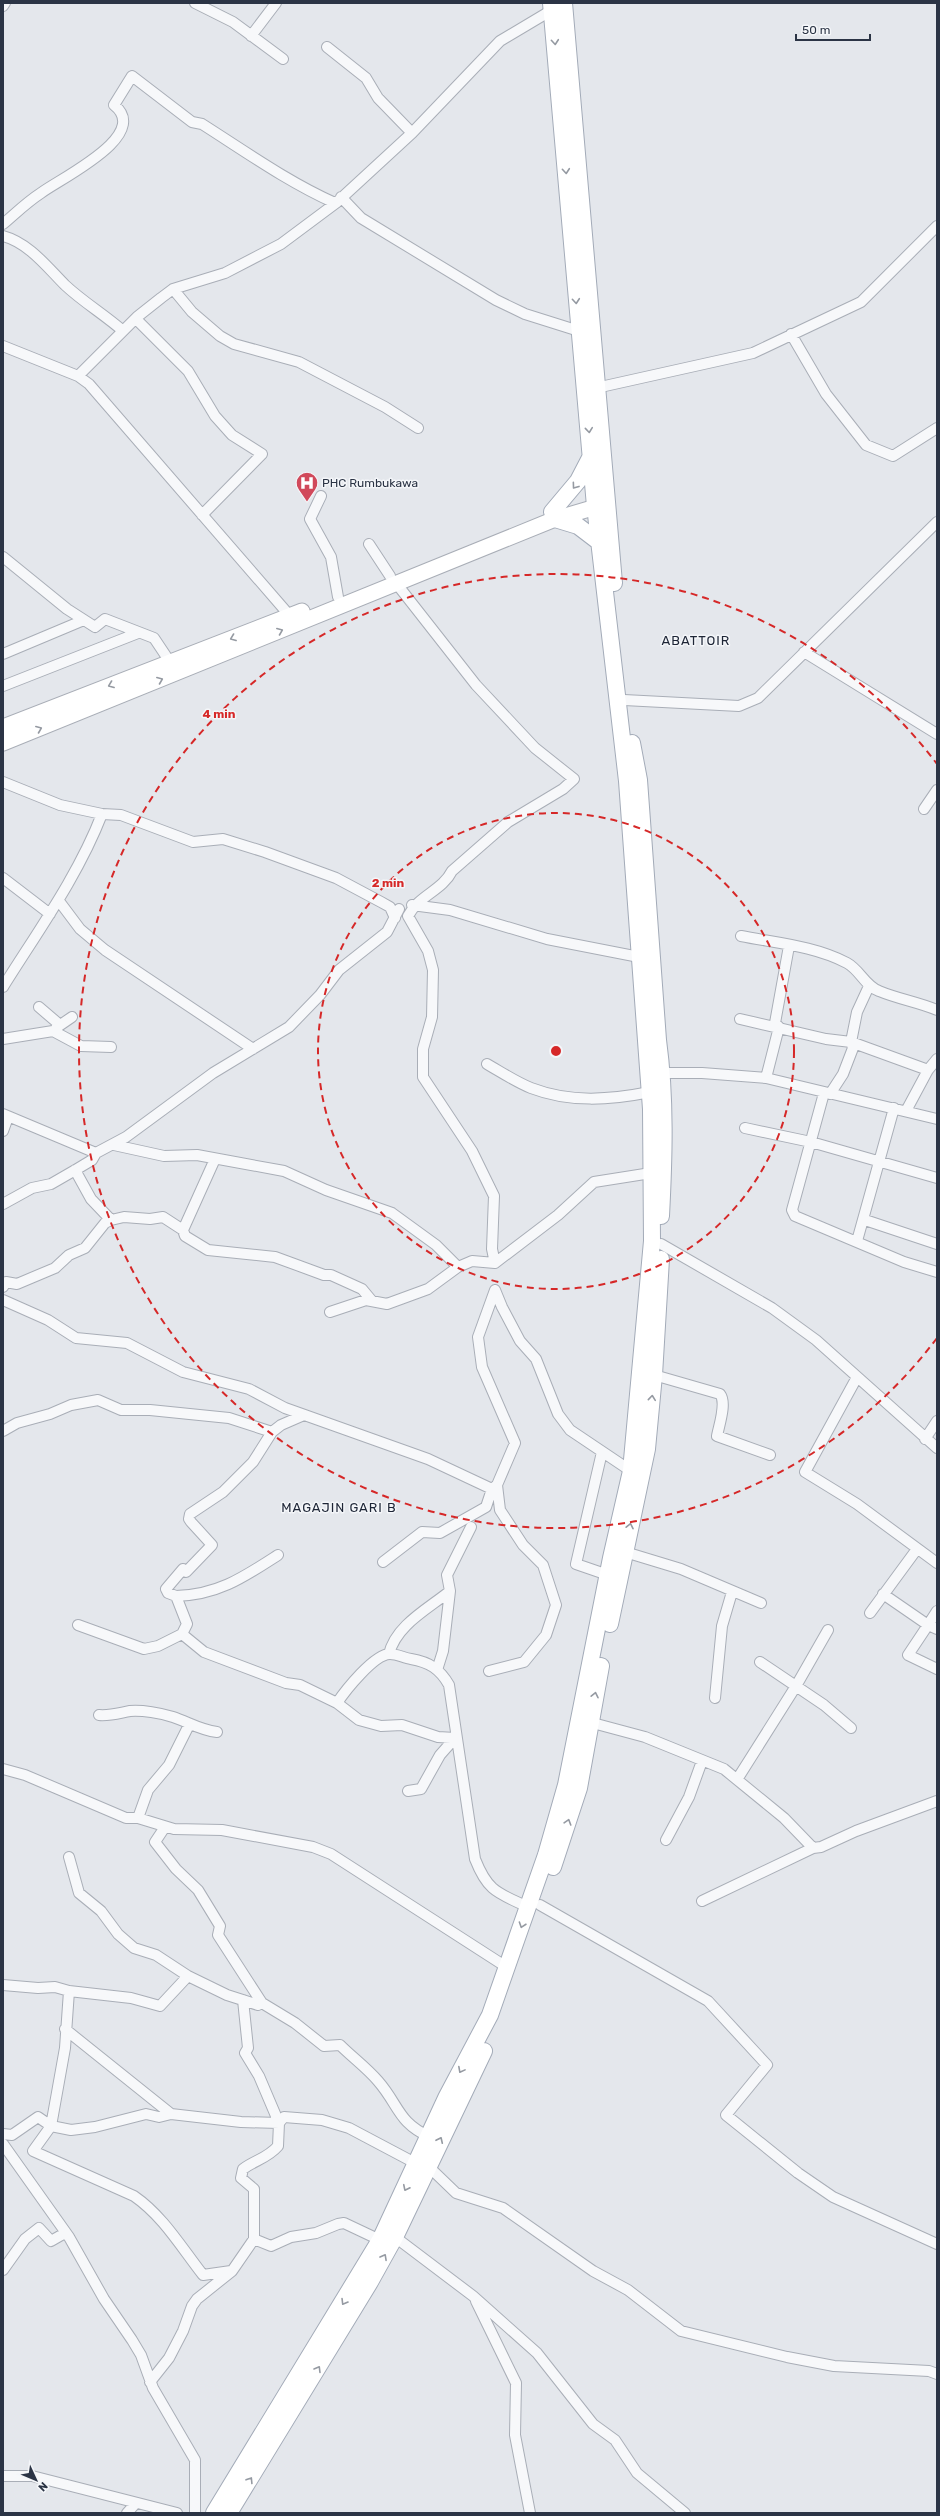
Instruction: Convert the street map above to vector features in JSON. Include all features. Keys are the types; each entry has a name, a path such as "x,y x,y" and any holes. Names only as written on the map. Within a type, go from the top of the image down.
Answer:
{"main road":[{"path":"551,1857 608,1575 632,1471 652,1241 650,1092 627,781 598,542 601,499 592,456 579,331 556,5"},
{"path":"229,2513 370,2282 388,2239 423,2165 500,2020 537,1898 551,1857 579,1788 589,1722 647,1449 654,1375 661,1244 664,1150 662,1073 658,1040 639,780 624,700 601,499 596,388 556,5"},
{"path":"553,515 578,481 592,456"},
{"path":"3,743 393,580 553,515 601,499"},
{"path":"553,515 578,526 598,542"},
{"path":"3,727 338,597 393,580"},
{"path":"423,2165 430,2137 446,2098 490,2015 537,1898"},
{"path":"214,2513 388,2239"}],"street":[{"path":"195,3 233,22 283,59"},
{"path":"251,36 276,3"},
{"path":"78,376 136,319 173,289 225,273 281,244 338,200 412,133 500,41 556,5"},
{"path":"327,47 366,78 378,98 412,133"},
{"path":"3,224 19,208 102,154 115,141 123,129 125,120 120,110 114,105 132,76 192,122 202,124 274,171 338,200 361,218 496,300 525,314 579,331"},
{"path":"596,388 753,353 861,302 937,226"},
{"path":"3,236 22,245 37,256 66,285 123,331"},
{"path":"173,289 192,312 220,336 234,344 298,362 385,407 418,428"},
{"path":"136,319 188,371 215,416 232,435 262,454 202,515"},
{"path":"791,334 826,394 866,445 892,456 937,428"},
{"path":"3,346 78,376 89,384 290,616"},
{"path":"321,496 310,519 331,557 338,597"},
{"path":"624,700 739,706 758,698 937,522"},
{"path":"3,1204 32,1188 51,1184 92,1160 96,1153 114,1145 213,1073 289,1026 320,995 339,970 387,932 395,912 415,904 448,880 452,871 508,822 563,789 574,779 535,748 476,685 393,580 369,544"},
{"path":"3,557 95,627 105,619 154,638 170,662"},
{"path":"3,654 84,620"},
{"path":"3,686 138,633"},
{"path":"804,652 937,734"},
{"path":"3,782 60,805 102,814 121,815 193,842 223,839 265,852 336,878 395,912"},
{"path":"924,809 937,790"},
{"path":"3,987 58,901 95,832 102,814"},
{"path":"3,878 50,914"},
{"path":"58,901 80,929 106,950 253,1049"},
{"path":"415,904 450,910 547,939 639,957"},
{"path":"415,904 408,916 428,952 433,970 432,1017 423,1049 423,1077 472,1151 494,1196 492,1248 495,1263"},
{"path":"741,936 817,952 849,964 869,986 937,1010"},
{"path":"779,1027 775,1023 789,946"},
{"path":"869,986 857,1012 851,1042 853,1048 843,1074 827,1093 811,1142 792,1210 795,1216 806,1221 857,1241 904,1262 937,1272"},
{"path":"39,1007 57,1028 81,1046 112,1046"},
{"path":"3,1039 57,1028 72,1017"},
{"path":"740,1019 826,1039 851,1042 928,1070"},
{"path":"766,1078 779,1027"},
{"path":"906,1111 928,1070 937,1059"},
{"path":"487,1064 530,1088 572,1098 614,1099 650,1092"},
{"path":"662,1073 702,1073 766,1078 894,1108 937,1120"},
{"path":"857,1241 865,1220 878,1163 894,1108"},
{"path":"3,1131 6,1115 96,1153"},
{"path":"746,1128 811,1142 878,1163 937,1178"},
{"path":"114,1145 164,1156 197,1155 284,1171 326,1190 392,1213 436,1245 458,1267"},
{"path":"183,1230 215,1159"},
{"path":"75,1170 91,1199 111,1220"},
{"path":"330,1312 366,1300 387,1304 428,1289 458,1267 472,1260 483,1263 495,1263 558,1215 594,1182 651,1173"},
{"path":"3,1287 6,1282 17,1284 55,1268 69,1255 85,1248 105,1223 111,1220 124,1217 150,1219 163,1217 183,1230 185,1236 208,1250 275,1257 324,1275 331,1275 362,1289 372,1301"},
{"path":"865,1220 937,1244"},
{"path":"661,1244 772,1308 816,1340 856,1379 937,1448"},
{"path":"383,1562 422,1532 440,1533 486,1507 515,1443 482,1367 478,1336 495,1290 520,1341 536,1359 558,1414 570,1430 632,1471"},
{"path":"3,1300 48,1320 76,1338 127,1343 183,1372 249,1389 285,1408 428,1459 494,1487"},
{"path":"654,1375 720,1394 723,1399 717,1436 770,1455"},
{"path":"856,1379 805,1472 857,1504 937,1563"},
{"path":"3,1431 17,1423 50,1414 71,1405 98,1400 121,1410 150,1410 229,1418 272,1432"},
{"path":"278,1555 231,1584 218,1590 176,1596 168,1592 166,1589 183,1569 186,1572 199,1561 212,1545 191,1522 189,1519 190,1514 223,1492 253,1462 272,1432 281,1425 304,1415"},
{"path":"925,1439 937,1421"},
{"path":"602,1452 576,1564 608,1575"},
{"path":"489,1671 524,1662 546,1635 556,1605 543,1565 523,1545 500,1510 494,1487"},
{"path":"437,1670 443,1651 450,1591 447,1575 471,1527"},
{"path":"870,1612 916,1549"},
{"path":"625,1552 681,1569 732,1592 761,1603"},
{"path":"389,1654 392,1641 400,1631 450,1591"},
{"path":"715,1698 722,1626 732,1592"},
{"path":"883,1594 932,1627"},
{"path":"78,1625 144,1649 158,1646 182,1634 187,1624 176,1596"},
{"path":"937,1611 932,1627 908,1655 937,1669"},
{"path":"738,1778 796,1686 828,1630"},
{"path":"182,1634 204,1652 286,1683 300,1685 337,1703 359,1720 381,1726 402,1725 438,1737 455,1738"},
{"path":"337,1703 354,1681 378,1658 389,1654 425,1661 442,1672 448,1685 455,1738 461,1762 473,1852 483,1881 498,1893 537,1898 708,2001 767,2065 726,2115 798,2173 833,2197 937,2244"},
{"path":"760,1662 824,1705 851,1728"},
{"path":"99,1715 110,1716 131,1711 146,1712 173,1717 189,1725 217,1732"},
{"path":"589,1722 645,1737 724,1769 738,1778 784,1818 813,1848"},
{"path":"138,1818 148,1790 169,1765 189,1725"},
{"path":"408,1791 421,1789 440,1755 455,1738"},
{"path":"666,1840 690,1797 702,1761"},
{"path":"3,1768 28,1776 126,1818 138,1818 165,1827 222,1830 314,1847 331,1854 508,1968"},
{"path":"702,1901 813,1848 821,1848 856,1831 937,1801"},
{"path":"165,1827 155,1842 176,1869 198,1890 220,1926 218,1934 262,2003 295,2023 324,2046 340,2045 379,2082 402,2118 414,2130 430,2137"},
{"path":"69,1857 79,1892 101,1911 118,1934 134,1948 156,1955 188,1976 243,2000 258,2005 262,2003"},
{"path":"3,1985 38,1988 55,1987 70,1991 131,1998 160,2006 188,1976"},
{"path":"70,1991 65,2029 65,2048 51,2126 33,2151 134,2196 147,2205 169,2227 174,2239 203,2275 232,2271"},
{"path":"150,2382 169,2358 195,2302 232,2271 254,2239 254,2189 241,2178 243,2169 250,2164 260,2162 278,2146 279,2123 259,2076 245,2053 248,2048 243,2000"},
{"path":"65,2029 171,2114"},
{"path":"3,2134 12,2135 38,2117 51,2126 71,2130 95,2127 146,2114 159,2117 171,2114 241,2122 279,2123"},
{"path":"279,2123 284,2117 322,2120 349,2128 423,2165 456,2193 502,2208 593,2271 628,2290 681,2331 787,2357 834,2366 929,2371 937,2374"},
{"path":"3,2144 65,2233 104,2299 132,2340 150,2382 176,2431 195,2460 195,2513"},
{"path":"254,2239 271,2246 291,2237 316,2234 338,2224 344,2223 388,2239 473,2296 536,2353 593,2424 615,2440 638,2473 685,2513"},
{"path":"3,2270 26,2238 39,2228 51,2241 65,2233"},
{"path":"473,2296 516,2383 514,2435 530,2513"},
{"path":"3,2476 32,2476 177,2513"},
{"path":"127,2513 136,2502"}],"place":[{"name":"PHC Rumbukawa","path":"307,502"}],"district":[{"name":"ABATTOIR","path":"696,640"},
{"name":"MAGAJIN GARI B","path":"339,1507"}]}
